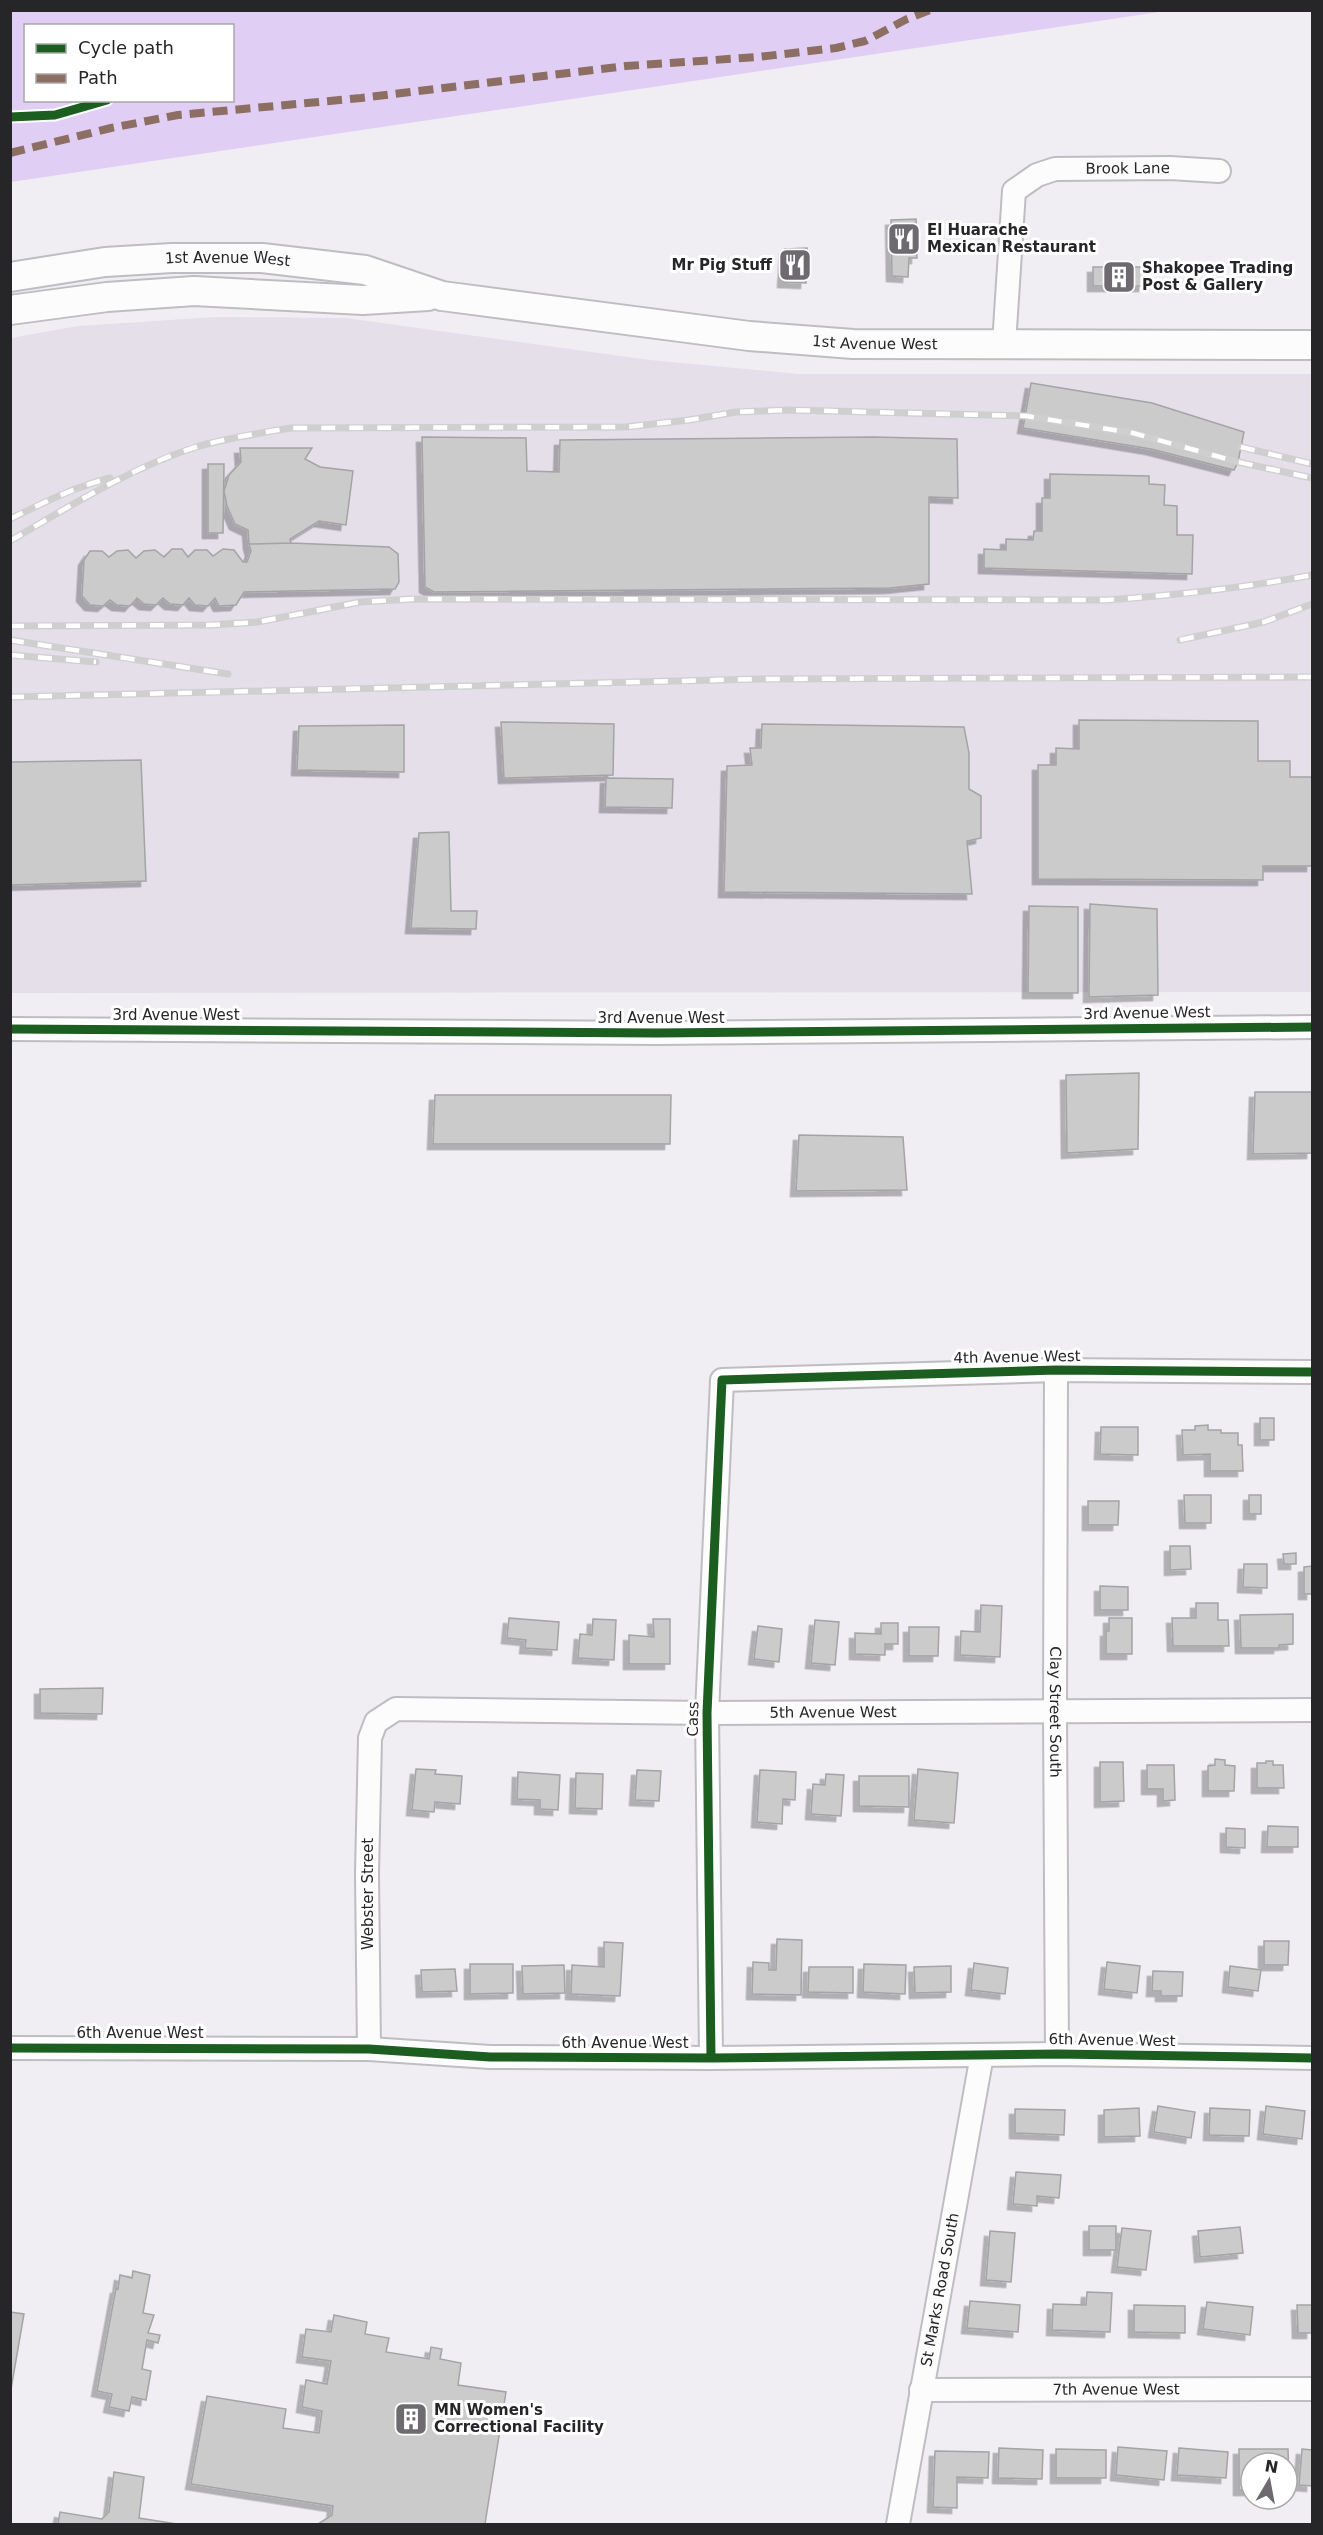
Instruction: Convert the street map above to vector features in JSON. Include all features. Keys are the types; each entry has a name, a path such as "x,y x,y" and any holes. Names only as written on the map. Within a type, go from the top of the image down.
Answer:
{"main road":[{"name":"1st Avenue West","path":"10,277 105,262 172,258 262,258 365,270 442,296"},
{"name":"1st Avenue West","path":"10,310 107,297 194,291 363,300 442,296 749,336 853,344 1312,345"}],"street":[{"name":"Brook Lane","path":"1004,344 1014,191 1037,175 1055,168 1170,168 1219,171"},
{"name":"3rd Avenue West","path":"10,1029 668,1033 1312,1027"},
{"name":"4th Avenue West","path":"722,1380 1056,1371 1312,1372"},
{"name":"Clay Street South","path":"1056,1371 1054,1712 1057,2054"},
{"name":"Cass","path":"711,2058 708,1713 722,1380"},
{"name":"5th Avenue West","path":"370,1738 376,1722 396,1709 708,1713 1312,1710"},
{"name":"Webster Street","path":"369,2049 370,1738"},
{"name":"6th Avenue West","path":"10,2048 369,2049 489,2057 711,2058 1057,2054 1312,2058"},
{"name":"St Marks Road South","path":"897,2524 982,2055"},
{"name":"7th Avenue West","path":"921,2390 1312,2389"}],"shaded area":[{"path":"11,10 1166,11 11,182"},
{"path":"216,317 346,318 650,360 799,374 1312,374 1312,992 11,993 11,338 78,326"}],"building":[{"name":"El Huarache Mexican Restaurant","path":"916,219 917,258 909,258 908,277 892,276 891,220"},
{"name":"Mr Pig Stuff","path":"807,248 806,283 783,282 785,249"},
{"name":"Shakopee Trading Post & Gallery","path":"1093,267 1145,267 1144,286 1093,286"},
{"path":"1031,383 1152,403 1244,432 1238,462 1234,470 1151,449 1023,428"},
{"path":"422,437 526,438 527,471 559,472 560,440 874,437 957,439 958,498 929,497 929,584 890,588 434,592 425,587"},
{"path":"240,448 312,448 305,459 320,467 353,471 346,525 319,521 290,539 291,543 249,544 248,530 235,524 227,506 224,491 229,475 241,462"},
{"path":"208,464 224,464 223,533 208,533"},
{"path":"1050,474 1149,476 1149,484 1165,485 1164,505 1177,506 1177,535 1193,535 1192,574 984,568 984,549 1006,550 1006,539 1033,540 1034,531 1042,531 1042,498 1050,498"},
{"path":"291,543 389,547 398,554 399,582 395,589 244,592 236,605 219,606 215,598 208,606 195,605 189,598 183,605 170,604 163,598 156,605 144,604 137,598 130,606 117,605 110,600 103,606 90,605 82,596 84,560 90,551 102,551 109,557 117,551 128,550 136,558 144,551 155,550 164,557 172,549 182,549 188,557 195,550 207,550 213,556 223,549 234,550 243,562 247,562 251,551 249,544"},
{"path":"1079,720 1258,721 1258,761 1290,761 1290,777 1312,777 1312,866 1263,866 1263,880 1038,879 1038,765 1056,765 1056,748 1079,749"},
{"path":"501,722 614,724 613,775 504,778"},
{"path":"762,724 964,727 969,753 969,789 981,796 981,838 967,841 972,894 724,892 727,766 752,765 750,748 761,748"},
{"path":"404,725 404,772 297,770 299,726"},
{"path":"141,760 146,881 10,885 10,762"},
{"path":"606,778 673,779 672,808 605,807"},
{"path":"449,832 451,911 477,911 476,929 411,928 419,833"},
{"path":"1090,904 1157,909 1158,995 1089,997"},
{"path":"1029,906 1078,907 1078,993 1028,993"},
{"path":"1139,1073 1138,1149 1067,1153 1066,1075"},
{"path":"1255,1092 1312,1092 1312,1153 1253,1154"},
{"path":"435,1095 671,1095 670,1144 433,1144"},
{"path":"799,1135 903,1137 907,1190 796,1191"},
{"path":"1260,1418 1274,1418 1274,1440 1260,1440"},
{"path":"1208,1425 1208,1430 1238,1433 1238,1445 1242,1445 1243,1471 1210,1471 1210,1454 1183,1455 1182,1430 1195,1430 1195,1426"},
{"path":"1101,1427 1138,1427 1138,1455 1100,1454"},
{"path":"1184,1495 1211,1495 1211,1523 1185,1523"},
{"path":"1249,1495 1261,1495 1261,1514 1249,1514"},
{"path":"1088,1501 1119,1501 1118,1525 1088,1525"},
{"path":"1170,1546 1190,1546 1191,1569 1170,1570"},
{"path":"1296,1553 1296,1564 1284,1564 1283,1554"},
{"path":"1244,1564 1267,1564 1267,1588 1243,1587"},
{"path":"1312,1566 1312,1594 1304,1594 1304,1567"},
{"path":"1100,1586 1128,1587 1128,1610 1100,1610"},
{"path":"1196,1603 1218,1603 1218,1620 1228,1620 1229,1646 1173,1646 1172,1618 1196,1618"},
{"path":"981,1605 1002,1606 1000,1657 960,1655 961,1631 980,1632"},
{"path":"1293,1614 1293,1644 1279,1645 1279,1648 1241,1648 1240,1615"},
{"path":"509,1618 559,1622 557,1650 525,1648 526,1640 507,1638"},
{"path":"1109,1618 1132,1618 1132,1654 1106,1654 1106,1631 1109,1631"},
{"path":"593,1619 616,1620 614,1660 578,1658 580,1634 592,1635"},
{"path":"653,1619 670,1619 670,1664 629,1664 629,1635 654,1637"},
{"path":"815,1620 839,1622 835,1665 811,1663"},
{"path":"881,1623 898,1623 898,1644 885,1644 885,1655 855,1654 855,1633 881,1634"},
{"path":"758,1626 782,1629 779,1662 754,1659"},
{"path":"909,1627 939,1627 938,1656 909,1656"},
{"path":"103,1688 102,1714 40,1713 40,1689"},
{"path":"1215,1759 1225,1760 1225,1765 1235,1766 1234,1791 1208,1791 1208,1766 1215,1765"},
{"path":"1266,1761 1273,1761 1273,1765 1283,1765 1284,1788 1257,1788 1257,1763 1266,1763"},
{"path":"1100,1762 1123,1762 1124,1801 1100,1802"},
{"path":"1147,1765 1174,1765 1175,1800 1163,1801 1163,1789 1147,1789"},
{"path":"416,1769 436,1770 435,1774 462,1776 460,1804 435,1802 434,1812 412,1810"},
{"path":"918,1769 958,1773 954,1823 914,1820"},
{"path":"637,1770 661,1771 659,1801 635,1800"},
{"path":"760,1770 796,1772 795,1800 783,1799 782,1824 757,1822"},
{"path":"518,1772 560,1775 558,1810 540,1809 540,1800 517,1799"},
{"path":"576,1773 603,1774 602,1809 575,1808"},
{"path":"826,1774 844,1775 841,1816 811,1814 813,1784 825,1785"},
{"path":"859,1776 909,1776 909,1807 859,1806"},
{"path":"1268,1826 1298,1827 1298,1847 1267,1847"},
{"path":"1226,1828 1245,1829 1245,1848 1226,1847"},
{"path":"777,1939 802,1940 801,1995 752,1994 753,1962 769,1963 769,1970 776,1970"},
{"path":"1264,1941 1289,1941 1288,1965 1264,1965"},
{"path":"604,1942 623,1943 620,1996 571,1994 572,1965 604,1967"},
{"path":"1107,1962 1140,1966 1137,1993 1104,1989"},
{"path":"974,1963 1008,1968 1005,1994 971,1990"},
{"path":"470,1964 513,1964 513,1993 470,1994"},
{"path":"864,1964 906,1965 905,1994 863,1992"},
{"path":"564,1965 565,1993 523,1994 522,1966"},
{"path":"951,1966 951,1992 915,1993 914,1967"},
{"path":"1230,1966 1261,1970 1258,1991 1228,1987"},
{"path":"809,1967 853,1967 853,1993 808,1992"},
{"path":"455,1969 457,1991 422,1992 421,1970"},
{"path":"1153,1971 1183,1972 1182,1996 1161,1996 1161,1991 1152,1991"},
{"path":"1158,2106 1195,2112 1191,2138 1154,2132"},
{"path":"1266,2106 1305,2111 1302,2139 1263,2134"},
{"path":"1139,2108 1140,2136 1104,2137 1104,2110"},
{"path":"1210,2108 1250,2110 1249,2136 1209,2135"},
{"path":"1015,2109 1065,2110 1064,2135 1015,2133"},
{"path":"1016,2172 1061,2175 1059,2198 1037,2196 1037,2206 1013,2204"},
{"path":"1089,2226 1116,2226 1116,2250 1089,2250"},
{"path":"1240,2227 1243,2253 1200,2257 1198,2231"},
{"path":"1122,2228 1151,2231 1146,2270 1117,2267"},
{"path":"990,2231 1015,2233 1011,2282 986,2280"},
{"path":"133,2271 150,2275 143,2313 154,2315 148,2333 160,2335 158,2343 147,2340 142,2369 151,2371 146,2400 132,2397 129,2411 109,2407 112,2394 97,2391 116,2288 118,2289 120,2275 132,2278"},
{"path":"1087,2292 1112,2293 1110,2332 1052,2330 1053,2304 1086,2305"},
{"path":"970,2301 1020,2305 1018,2332 967,2328"},
{"path":"1207,2302 1253,2307 1250,2335 1203,2329"},
{"path":"1134,2305 1185,2306 1185,2333 1134,2332"},
{"path":"1297,2305 1312,2305 1312,2333 1298,2333"},
{"path":"10,2312 24,2314 10,2395"},
{"name":"MN Women's Correctional Facility","path":"334,2315 367,2322 365,2334 389,2338 386,2352 429,2359 431,2347 442,2349 440,2359 461,2363 458,2385 506,2392 485,2524 318,2524 332,2515 333,2506 191,2484 207,2396 286,2409 283,2428 319,2433 322,2411 302,2407 306,2380 327,2384 331,2361 302,2357 306,2329 331,2332"},
{"path":"1118,2447 1167,2451 1164,2480 1116,2475"},
{"path":"999,2448 1043,2450 1042,2479 998,2478"},
{"path":"1179,2448 1228,2452 1226,2478 1177,2475"},
{"path":"1056,2449 1106,2450 1106,2478 1056,2478"},
{"path":"1239,2449 1288,2449 1288,2451 1239,2451"},
{"path":"1302,2449 1312,2450 1312,2486 1299,2485"},
{"path":"935,2451 989,2452 988,2478 957,2477 957,2508 933,2507"},
{"path":"114,2472 144,2477 139,2518 177,2524 58,2524 60,2512 102,2519 109,2512"}],"railway":[{"path":"10,541 78,501 172,456 220,441 291,428 626,427 736,412 790,410 1026,416 1133,433 1238,462 1312,478"},
{"path":"1241,447 1312,464"},
{"path":"10,519 71,491 110,478"},
{"path":"10,626 211,625 258,622 360,602 412,599 1107,600 1261,584 1312,575"},
{"path":"1180,640 1264,622 1312,604"},
{"path":"10,640 228,674"},
{"path":"10,655 96,662"},
{"path":"10,697 760,679 1312,677"}],"marked path":[{"path":"10,153 111,128 178,115 361,98 626,66 758,57 836,48 865,41 930,10"}],"cycle path":[{"path":"10,117 55,115 100,102"},
{"path":"10,1029 657,1033 1312,1027"},
{"path":"711,2058 707,1713 722,1380 1056,1370 1312,1372"},
{"path":"10,2048 369,2049 490,2057 711,2058 1057,2054 1312,2058"}],"place":[{"name":"El Huarache Mexican Restaurant","path":"904,239"},
{"name":"Mr Pig Stuff","path":"795,265"},
{"name":"Shakopee Trading Post & Gallery","path":"1119,277"},
{"name":"MN Women's Correctional Facility","path":"411,2419"}]}
